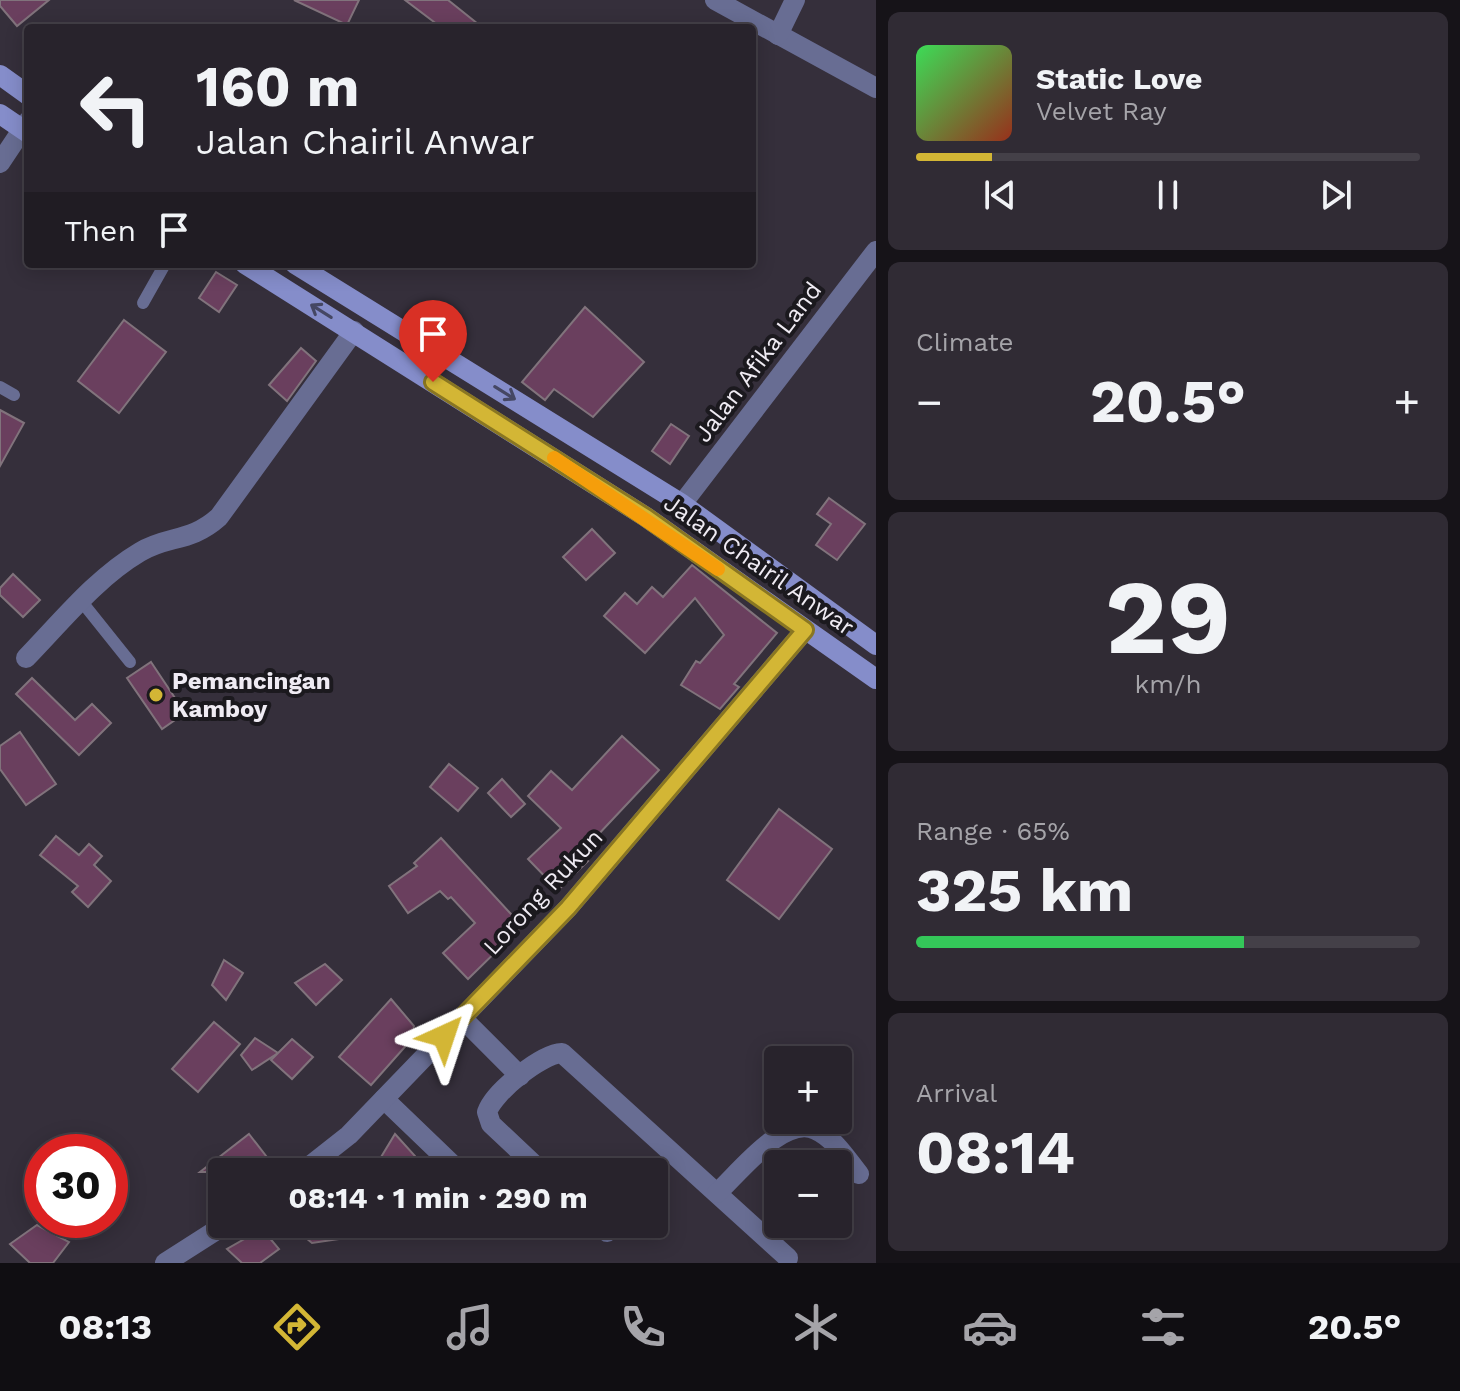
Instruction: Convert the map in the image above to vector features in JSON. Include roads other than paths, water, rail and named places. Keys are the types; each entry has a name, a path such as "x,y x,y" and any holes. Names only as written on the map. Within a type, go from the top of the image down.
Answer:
{"main road":[{"path":"0,75 24,92"},
{"path":"0,114 24,127"},
{"name":"Jalan Chairil Anwar","path":"252,268 646,517 876,679"},
{"name":"Jalan Chairil Anwar","path":"301,268 682,504 876,645"}],"street":[{"path":"715,0 778,35 873,79"},
{"path":"778,35 795,0"},
{"path":"0,163 24,131"},
{"name":"Jalan Afika Land","path":"682,504 876,251"},
{"path":"26,658 138,552 203,531 219,517 354,331"},
{"name":"Lorong Rukun","path":"320,1158 349,1135 568,908 805,630"},
{"path":"461,1017 520,1076"},
{"path":"527,1158 486,1116 491,1103 520,1076 552,1054 566,1056 788,1258"},
{"path":"384,1099 445,1158"},
{"path":"717,1193 781,1133 797,1127 814,1128 831,1139 859,1174"},
{"path":"165,1263 208,1236"}],"lane":[{"path":"143,303 163,268"},
{"path":"0,387 14,395"},
{"path":"82,602 130,662"}],"place":[{"name":"Pemancingan Kamboy","path":"156,695"}]}
